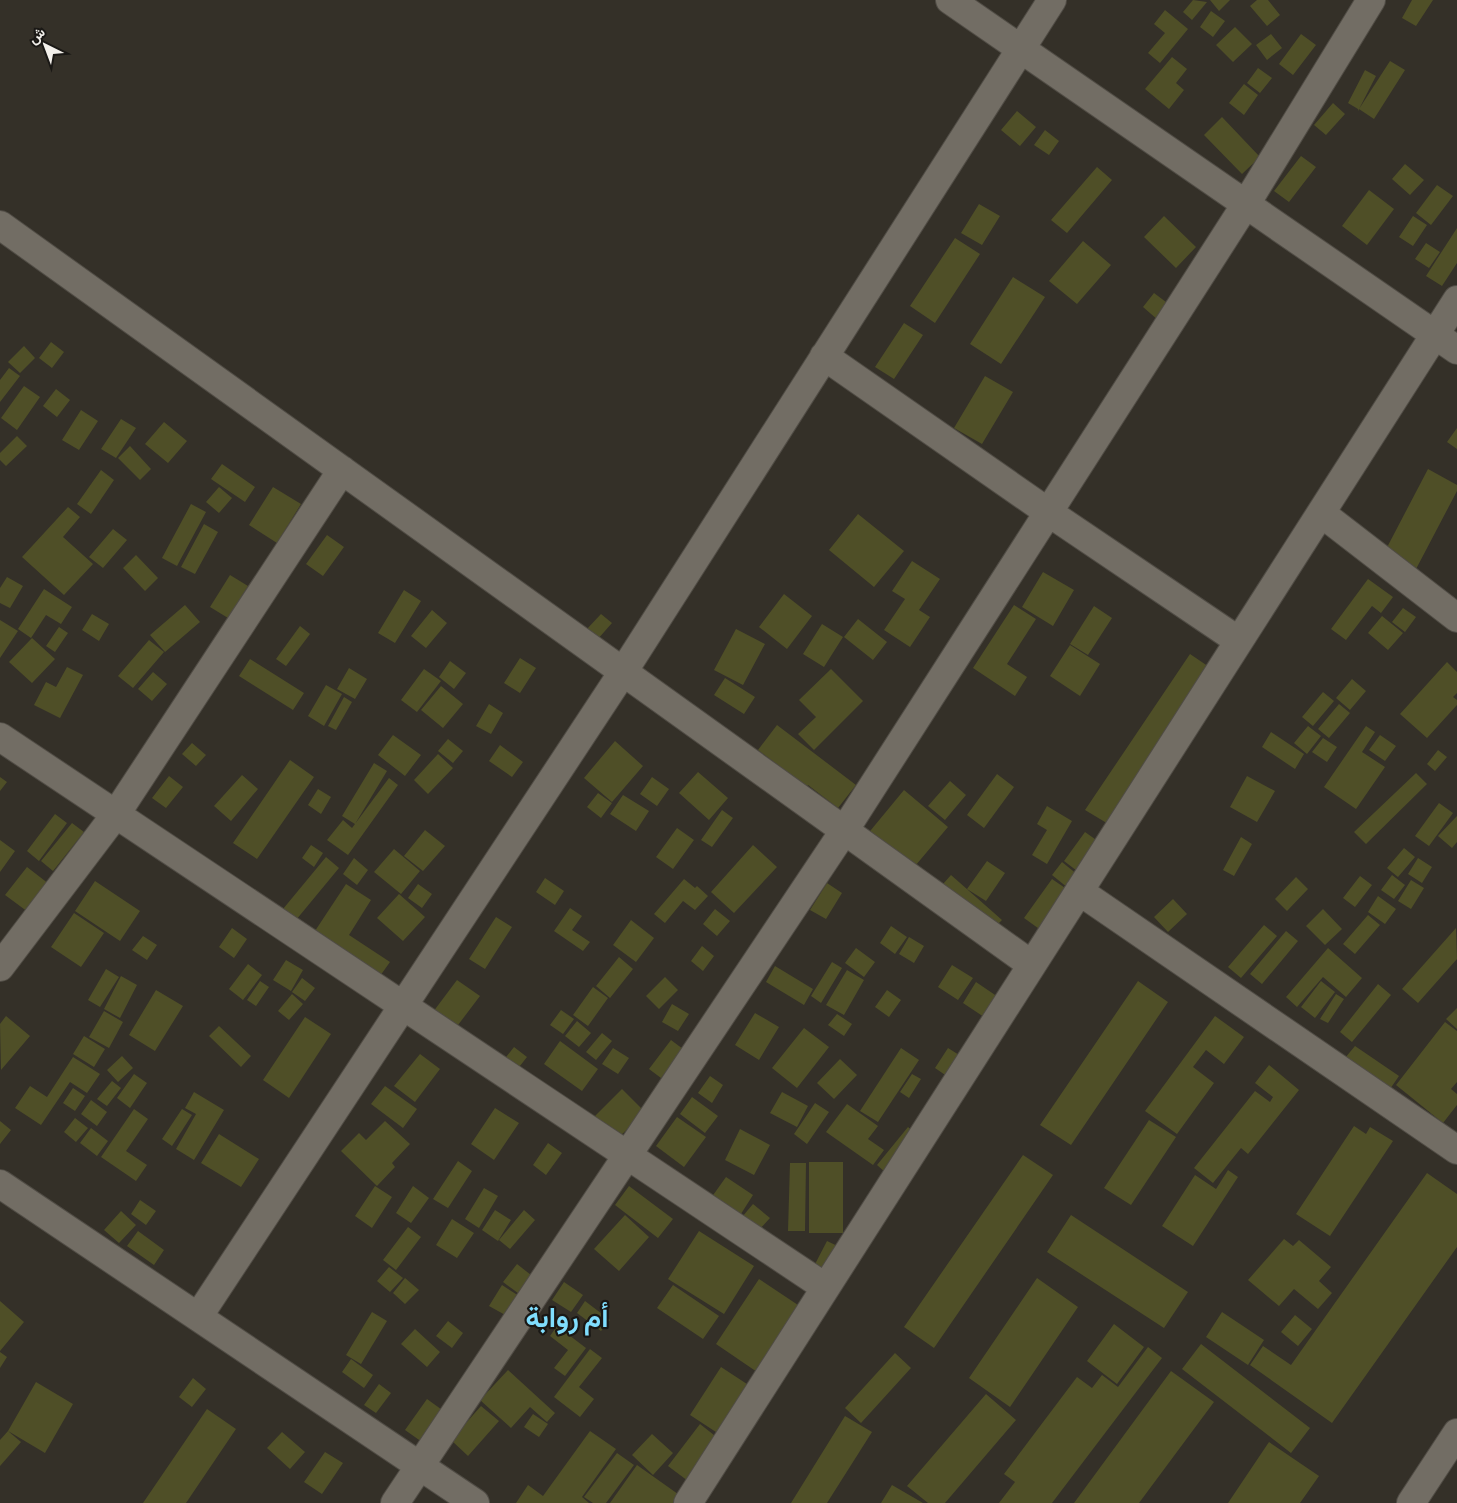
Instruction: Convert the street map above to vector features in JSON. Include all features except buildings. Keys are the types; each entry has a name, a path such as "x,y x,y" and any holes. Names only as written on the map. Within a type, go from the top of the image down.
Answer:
{"street":[{"path":"950,0 1457,350"},
{"path":"198,1317 623,672 1052,0"},
{"path":"395,1503 844,830 1246,204 1371,0"},
{"path":"0,225 1032,965"},
{"path":"688,1503 1457,300"},
{"path":"824,356 1048,512 1239,641"},
{"path":"0,968 116,814 342,470"},
{"path":"1321,513 1457,618"},
{"path":"0,737 826,1287"},
{"path":"1079,891 1457,1150"},
{"path":"0,1184 475,1503"},
{"path":"1411,1503 1457,1433"}],"district":[{"name":"أم روابة","path":"567,1317"}]}
